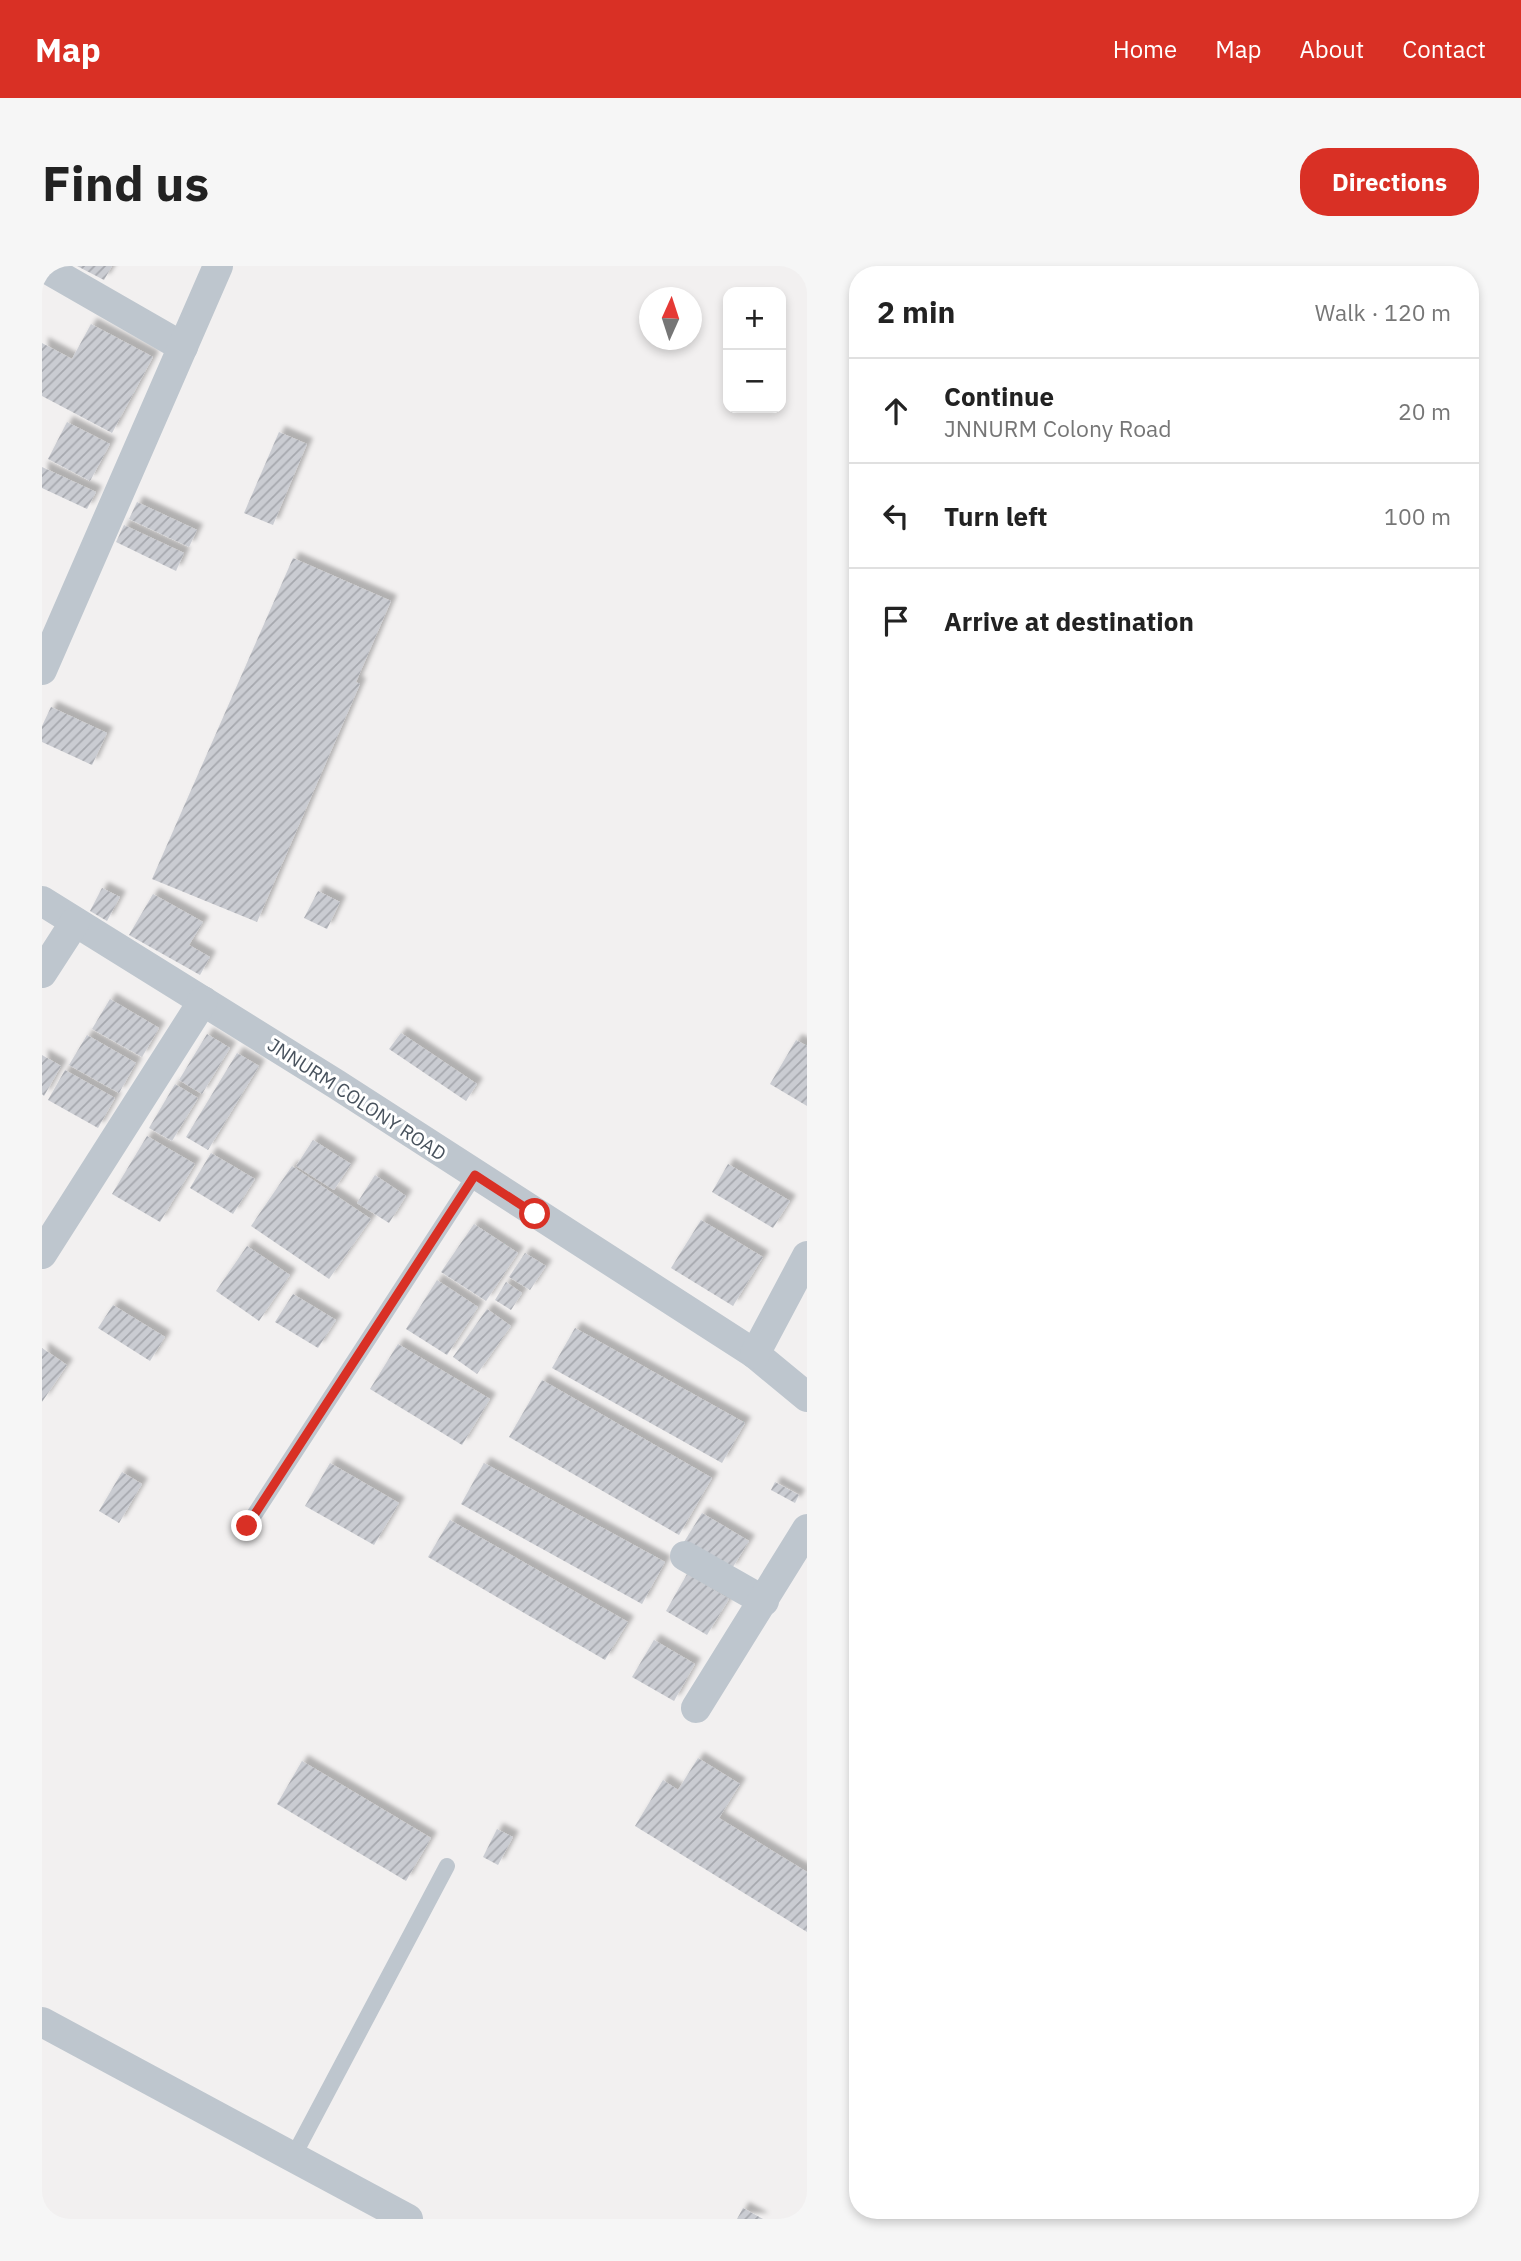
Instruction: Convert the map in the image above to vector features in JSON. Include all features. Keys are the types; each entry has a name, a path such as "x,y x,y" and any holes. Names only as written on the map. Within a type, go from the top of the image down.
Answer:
{"street":[{"path":"42,266 183,347"},
{"path":"42,670 218,266"},
{"name":"JNNURM COLONY ROAD","path":"42,901 755,1354 807,1397"},
{"path":"42,973 75,922"},
{"path":"42,1254 203,1001"},
{"path":"755,1354 807,1256"},
{"path":"696,1708 807,1528"},
{"path":"685,1556 764,1601"},
{"path":"42,2022 408,2219"}],"lane":[{"path":"247,1526 475,1175"},
{"path":"293,2157 447,1866"}],"building":[{"path":"77,266 112,266 104,280"},
{"path":"91,324 153,357 112,433 42,396 42,343 72,359"},
{"path":"67,422 110,444 90,481 48,459"},
{"path":"279,432 307,444 273,525 244,513"},
{"path":"42,467 96,492 87,509 42,488"},
{"path":"137,502 197,530 189,547 129,519"},
{"path":"124,525 184,553 176,571 116,542"},
{"path":"293,558 391,601 356,682 360,684 257,922 152,879"},
{"path":"51,707 107,733 92,765 42,742 42,726"},
{"path":"102,888 120,897 107,921 90,911"},
{"path":"318,891 340,902 327,929 304,918"},
{"path":"153,894 203,922 189,945 210,957 200,975 129,935"},
{"path":"110,999 159,1028 142,1057 92,1029"},
{"path":"401,1033 477,1084 466,1101 389,1049"},
{"path":"207,1034 230,1048 202,1094 179,1080"},
{"path":"87,1035 136,1063 119,1093 69,1065"},
{"path":"796,1040 807,1046 807,1106 770,1084"},
{"path":"237,1053 259,1066 208,1150 186,1137"},
{"path":"42,1055 61,1066 44,1096 42,1094"},
{"path":"65,1070 115,1098 98,1128 48,1100"},
{"path":"175,1084 198,1098 172,1141 149,1128"},
{"path":"147,1136 195,1164 160,1222 112,1194"},
{"path":"313,1140 351,1164 334,1190 296,1166"},
{"path":"211,1153 255,1179 233,1214 190,1188"},
{"path":"728,1164 790,1201 773,1228 712,1192"},
{"path":"292,1166 371,1219 329,1279 251,1226"},
{"path":"375,1175 406,1196 389,1223 357,1203"},
{"path":"701,1220 763,1257 733,1306 671,1268"},
{"path":"474,1224 518,1253 486,1301 441,1272"},
{"path":"247,1246 290,1275 259,1321 216,1291"},
{"path":"525,1253 546,1266 530,1290 509,1277"},
{"path":"437,1280 478,1307 447,1355 406,1329"},
{"path":"506,1282 522,1293 511,1310 495,1300"},
{"path":"293,1294 336,1320 318,1348 275,1322"},
{"path":"113,1305 165,1337 150,1361 98,1328"},
{"path":"487,1309 511,1326 477,1374 453,1357"},
{"path":"575,1328 745,1423 722,1463 552,1368"},
{"path":"398,1344 490,1399 462,1445 370,1389"},
{"path":"42,1348 67,1365 42,1402"},
{"path":"542,1380 712,1478 679,1535 509,1437"},
{"path":"330,1463 399,1503 374,1545 305,1506"},
{"path":"484,1463 665,1562 642,1604 461,1504"},
{"path":"122,1472 142,1484 119,1523 99,1511"},
{"path":"775,1482 799,1495 795,1503 771,1490"},
{"path":"702,1513 749,1541 731,1570 684,1542"},
{"path":"450,1520 628,1622 605,1660 428,1557"},
{"path":"687,1574 729,1599 707,1635 666,1611"},
{"path":"654,1640 695,1664 674,1701 632,1677"},
{"path":"698,1758 740,1784 719,1818 807,1872 807,1932 635,1826 663,1780 678,1790"},
{"path":"302,1761 431,1838 406,1881 277,1804"},
{"path":"497,1829 513,1837 498,1865 483,1857"},
{"path":"743,2208 763,2219 737,2219"}],"route":[{"path":"247,1526 475,1175 535,1214"}]}
